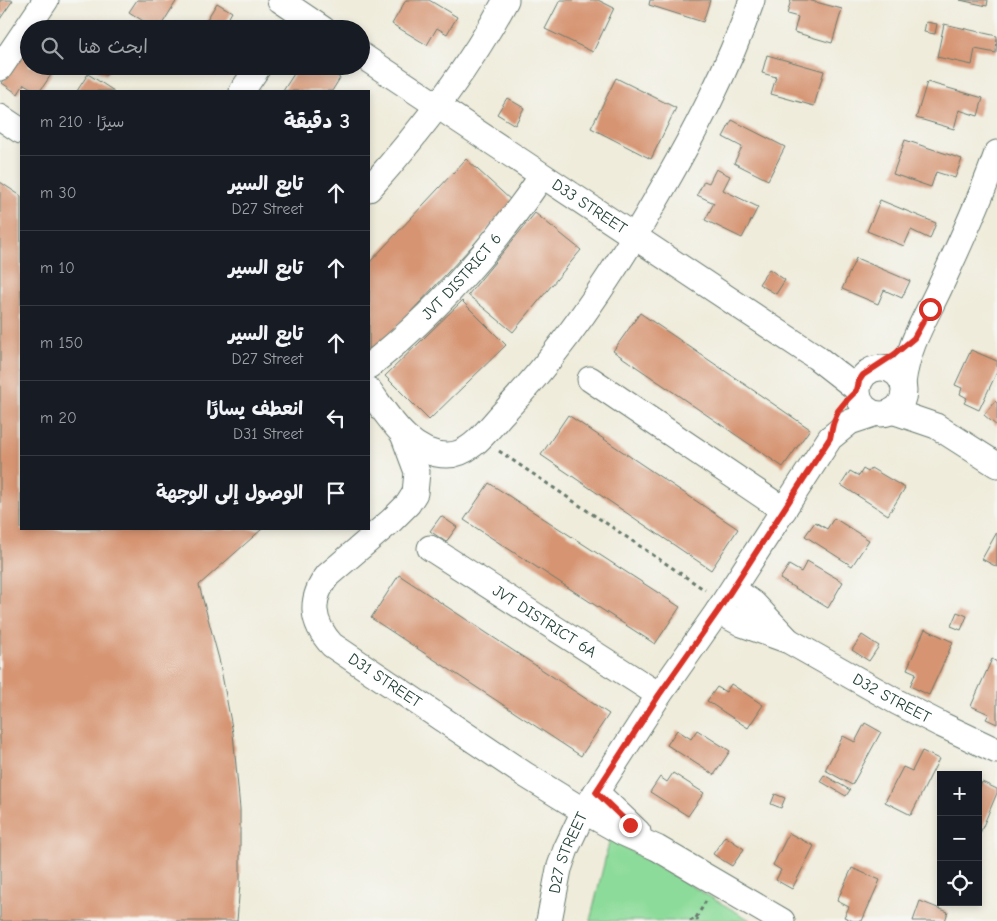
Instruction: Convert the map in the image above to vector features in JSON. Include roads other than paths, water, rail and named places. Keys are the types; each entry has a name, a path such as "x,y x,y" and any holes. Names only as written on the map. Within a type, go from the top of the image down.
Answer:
{"street":[{"path":"32,20 46,0"},
{"path":"370,188 437,106 506,0"},
{"path":"370,391 404,437 427,450 448,455 459,453 469,448 480,438 553,357 594,299 634,237 684,152 707,108 728,63 752,0"},
{"path":"286,13 302,20"},
{"path":"0,68 20,38"},
{"name":"D33 STREET","path":"370,61 816,357 865,379"},
{"path":"243,90 253,75"},
{"path":"0,117 20,129"},
{"name":"D27 STREET","path":"903,384 907,360 914,338 990,196 997,153"},
{"name":"JVT DISTRICT 6","path":"370,365 402,338 455,285 516,214 542,176"},
{"name":"D27 STREET","path":"830,438 838,411 847,400 865,379 914,338"},
{"path":"936,426 864,407 858,396 865,379 886,368 892,370 900,378 918,406 936,426 997,465"},
{"path":"590,379 784,510"},
{"path":"883,413 897,408 903,397 903,384"},
{"name":"D27 STREET","path":"549,921 559,869 569,843 590,802 659,695 725,601 830,438 850,422 883,413"},
{"name":"D31 STREET","path":"404,437 417,472 414,493 408,504 391,521 328,575 322,584 315,605 315,616 324,636 332,644 524,774 590,802 623,833 657,848 782,921"},
{"name":"JVT DISTRICT 6A","path":"430,548 659,695"},
{"name":"D32 STREET","path":"725,601 754,604 789,641 897,702 997,751"}]}
